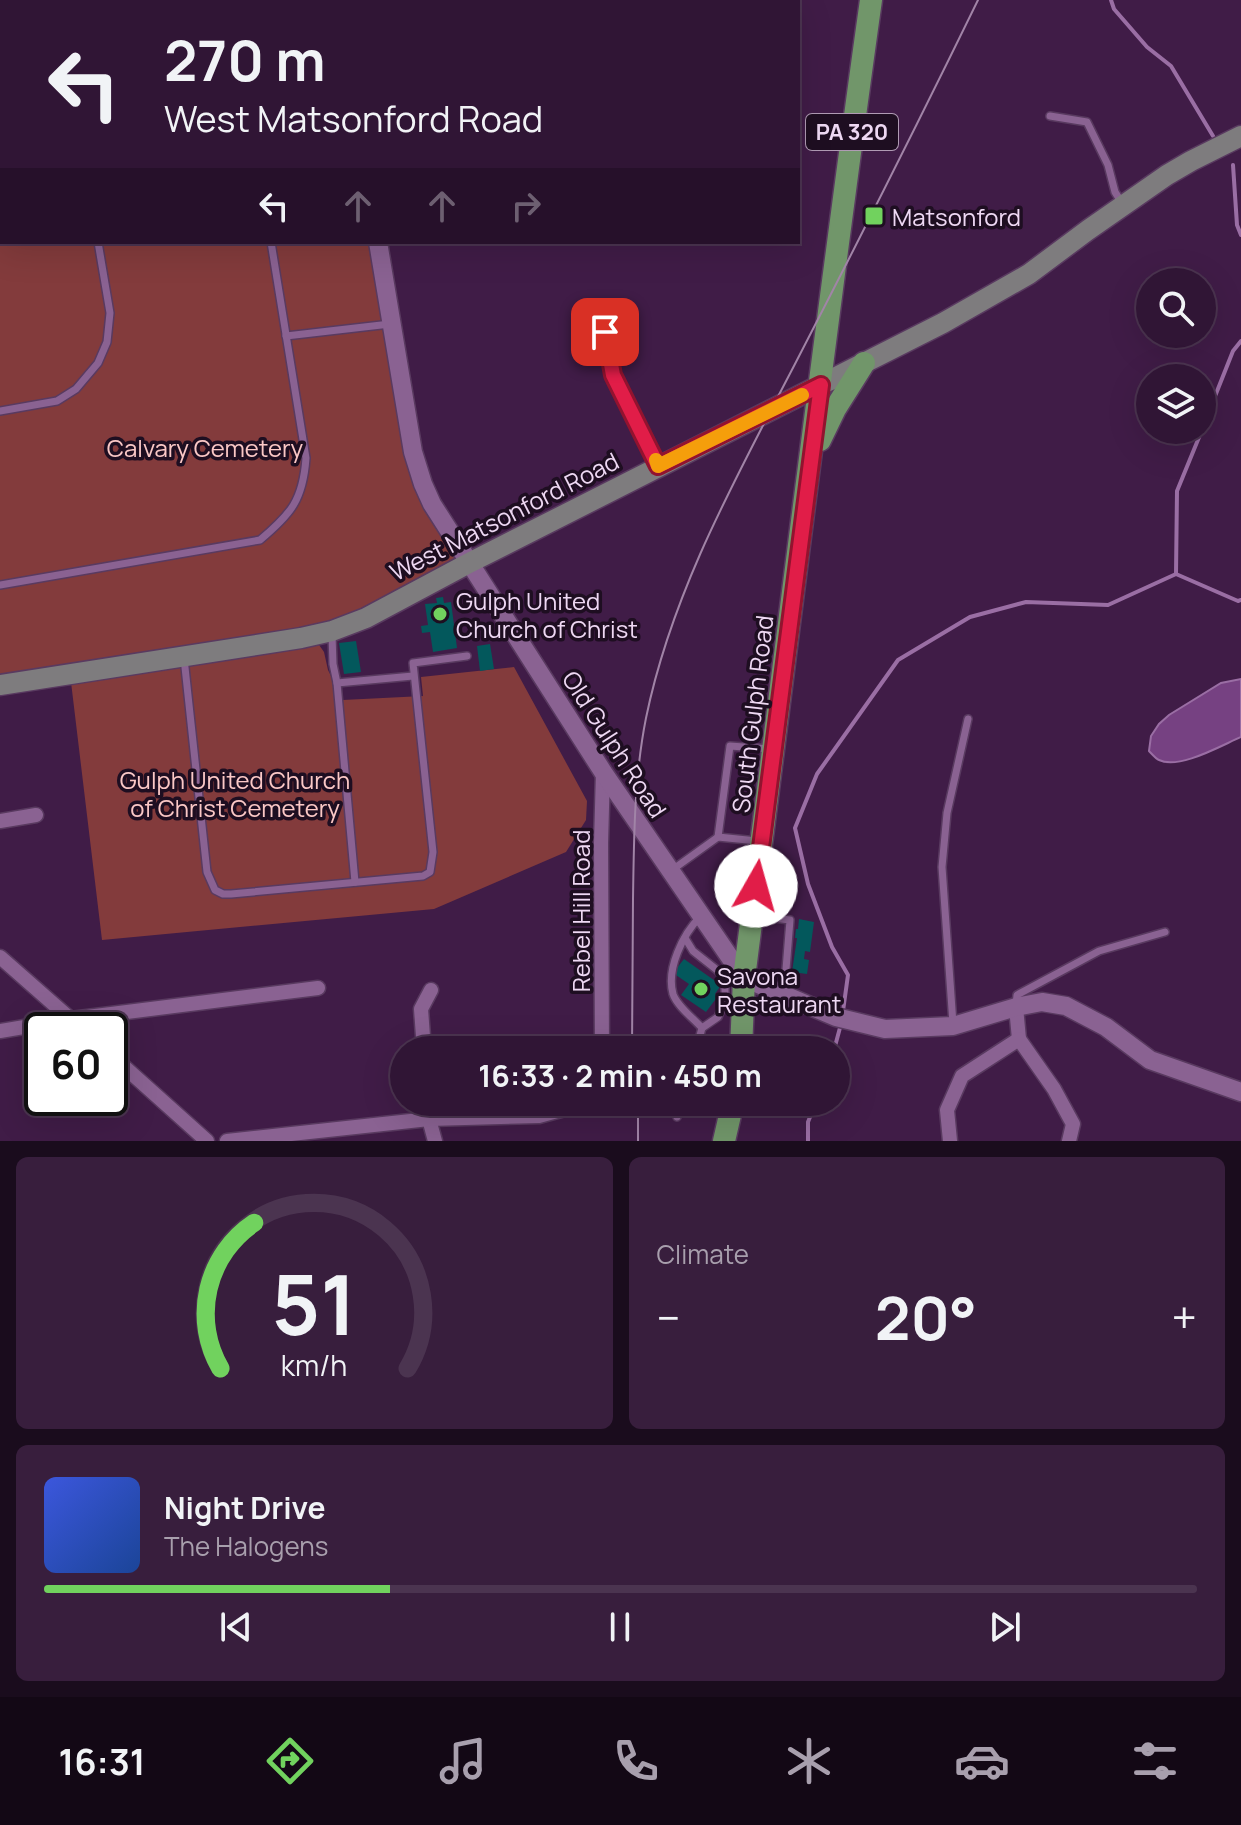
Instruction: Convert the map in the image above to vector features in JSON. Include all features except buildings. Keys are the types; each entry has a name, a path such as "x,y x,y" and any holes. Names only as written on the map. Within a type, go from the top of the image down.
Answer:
{"main road":[{"name":"PA 320","path":"821,385 834,263 871,0"},
{"name":"West Matsonford Road","path":"0,685 301,638 332,631 366,618 658,466 943,323 1029,274 1124,204 1191,161 1241,136"},
{"path":"811,459 835,409 864,363"},
{"name":"South Gulph Road","path":"742,1036 744,978 821,385"},
{"path":"724,1141 730,1116"}],"street":[{"name":"Old Gulph Road","path":"378,244 413,452 432,504 603,772 744,978"},
{"path":"605,332 613,375 658,466"},
{"name":"Rebel Hill Road","path":"602,1036 603,772"},
{"path":"0,821 36,815"},
{"path":"0,957 63,1012"},
{"path":"744,978 843,1018 885,1029 953,1026 1042,1002 1066,1006 1106,1027 1150,1060 1241,1092"},
{"path":"127,1012 318,988"},
{"path":"423,1036 421,1009 431,990"},
{"path":"1016,1007 1019,1039 1054,1089 1073,1124 1069,1141"},
{"path":"0,1031 24,1027"},
{"path":"950,1141 947,1110 962,1076 1019,1039"},
{"path":"128,1070 207,1141"},
{"path":"429,1116 435,1141"},
{"path":"227,1141 429,1119 539,1116"}],"lane":[{"path":"1050,116 1087,122 1108,165 1115,192 1124,204"},
{"path":"0,411 57,401 76,389 98,363 107,342 110,313 98,244"},
{"path":"0,585 260,540 280,523 294,505 304,482 306,458 271,244"},
{"path":"286,336 392,324"},
{"path":"332,631 355,882"},
{"path":"184,656 207,872 215,890 223,894 423,876 430,872 433,852 413,663 467,656"},
{"path":"337,683 413,676"},
{"path":"953,1026 942,867 947,813 968,719"},
{"path":"718,837 730,746 774,749"},
{"path":"671,871 718,837 762,842"},
{"path":"701,916 678,950 673,966 674,995 702,1028"},
{"path":"752,916 790,920 784,996"},
{"path":"1016,1007 1017,995 1099,951 1165,932"},
{"path":"685,938 693,951 725,979 725,993 718,1017 702,1028 700,1036"}],"green space":[{"name":"Calvary Cemetery","path":"0,244 378,244 413,452 469,563 366,618 0,685"},
{"name":"Gulph United Church of Christ Cemetery","path":"317,642 343,700 423,696 421,677 514,667 587,801 586,820 566,852 434,909 102,940 71,682"}],"shaded area":[{"path":"1241,679 1241,737 1178,762 1159,760 1149,751 1151,736 1169,715 1221,683"}],"waterway":[{"path":"1111,0 1114,9 1147,47 1171,66 1213,136"},
{"path":"1233,165 1237,225 1241,235"},
{"path":"1216,394 1233,351 1241,341"},
{"path":"1176,574 1177,491 1196,444"},
{"path":"843,1011 848,975 832,947 808,884 795,828 817,774 898,660 970,617 1026,602 1108,605 1176,574 1241,600"},
{"path":"838,1036 841,1024"},
{"path":"808,1141 810,1116"}],"tram line":[{"path":"632,1036 637,786 646,718 672,625 729,491 978,0"},
{"path":"638,1116 638,1141"}],"slow traffic":[{"path":"656,460 658,466 802,395"}],"place":[{"name":"Matsonford","path":"874,216"},
{"name":"Gulph United Church of Christ","path":"440,614"},
{"name":"Savona Restaurant","path":"701,989"}],"route":[{"path":"605,332 613,375 658,466 821,385 756,886"}]}
